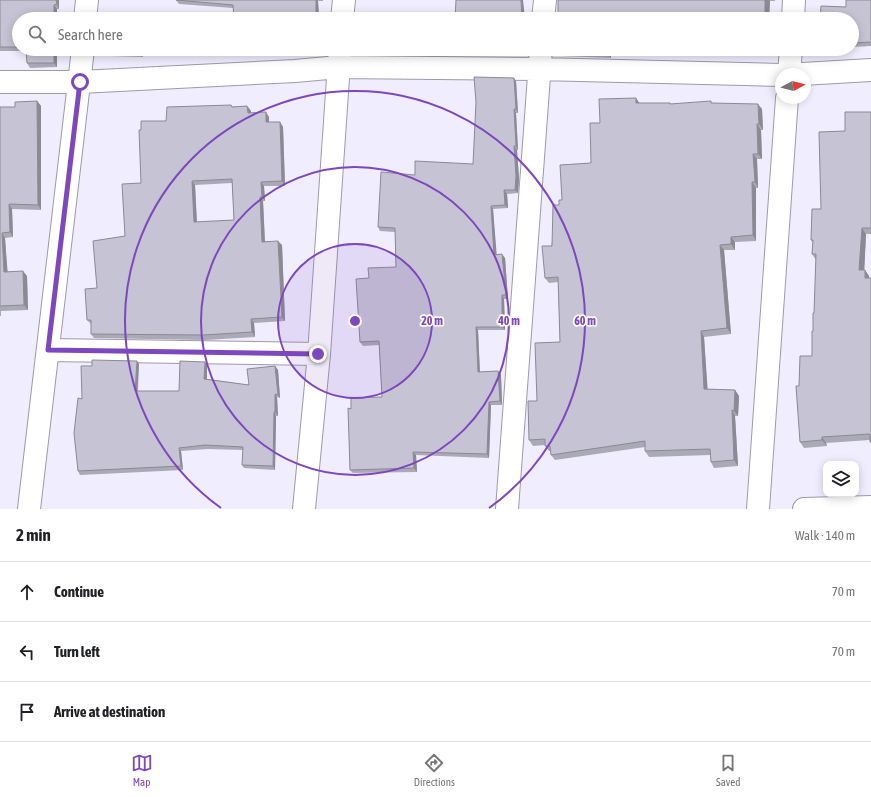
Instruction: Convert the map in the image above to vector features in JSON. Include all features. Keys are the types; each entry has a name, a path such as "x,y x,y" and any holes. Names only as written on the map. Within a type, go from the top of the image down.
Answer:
{"street":[{"path":"86,12 87,0"},
{"path":"343,12 344,0"},
{"path":"544,12 545,0"},
{"path":"793,12 794,0"},
{"path":"29,509 80,82 82,56"},
{"path":"789,68 790,56"},
{"path":"304,509 318,354 340,58"},
{"path":"0,82 80,82 295,71 340,58 540,59 775,75"},
{"path":"507,509 540,59"},
{"path":"811,73 871,70"},
{"path":"758,509 787,104"},
{"path":"48,350 318,354"},
{"path":"804,509 871,508"}],"building":[{"path":"0,0 56,0 57,4 54,5 54,12 12,12 12,47 0,47"},
{"path":"176,0 316,0 316,12 234,12 233,5"},
{"path":"456,0 521,0 522,12 455,12"},
{"path":"558,0 765,0 765,12 558,12"},
{"path":"846,0 871,0 871,42 859,43 859,12 821,12 821,6 846,7"},
{"path":"26,56 54,56 54,63 27,63"},
{"path":"474,77 514,78 516,109 514,109 516,146 514,146 516,176 515,190 504,190 505,205 491,206 494,255 502,254 506,295 502,295 502,327 476,327 478,372 498,371 500,401 489,402 487,454 413,452 414,468 350,470 348,408 351,409 351,398 382,397 379,341 360,342 356,279 369,278 368,268 396,267 395,228 378,227 381,172 415,175 415,161 473,164 476,102"},
{"path":"636,98 636,103 670,104 711,101 711,103 758,104 758,154 753,154 755,182 752,182 753,235 731,237 731,244 720,245 727,328 701,331 704,389 735,390 734,411 732,410 734,460 711,462 710,449 645,451 645,441 551,455 550,446 545,446 545,439 529,440 528,401 537,401 535,343 560,342 558,277 545,278 542,246 552,246 553,205 559,205 559,200 562,200 560,165 591,163 590,123 600,123 599,99"},
{"path":"37,101 38,205 9,204 10,232 2,233 4,272 23,271 24,305 0,306 0,107 15,107 15,102"},
{"path":"247,106 248,113 266,112 266,122 280,122 282,181 261,182 262,197 260,197 262,242 278,241 282,317 251,319 252,332 203,335 91,334 91,320 87,320 85,289 97,288 93,241 125,236 122,184 141,183 139,130 141,130 141,121 166,121 167,107","holes":["232,179 234,220 194,222 192,181"]},
{"path":"845,112 871,112 871,228 862,228 859,270 865,270 865,278 871,278 871,442 870,434 822,437 822,440 800,442 796,386 799,386 800,356 812,356 816,254 812,254 813,240 811,240 812,209 821,209 819,132 845,131"},
{"path":"92,360 137,361 135,391 179,391 180,361 205,362 204,379 249,385 247,369 275,366 278,395 275,394 273,466 242,465 243,447 205,445 179,448 181,466 78,471 74,433 78,398 82,399 81,366 92,366"}],"route":[{"path":"80,82 48,350 318,354"}]}
